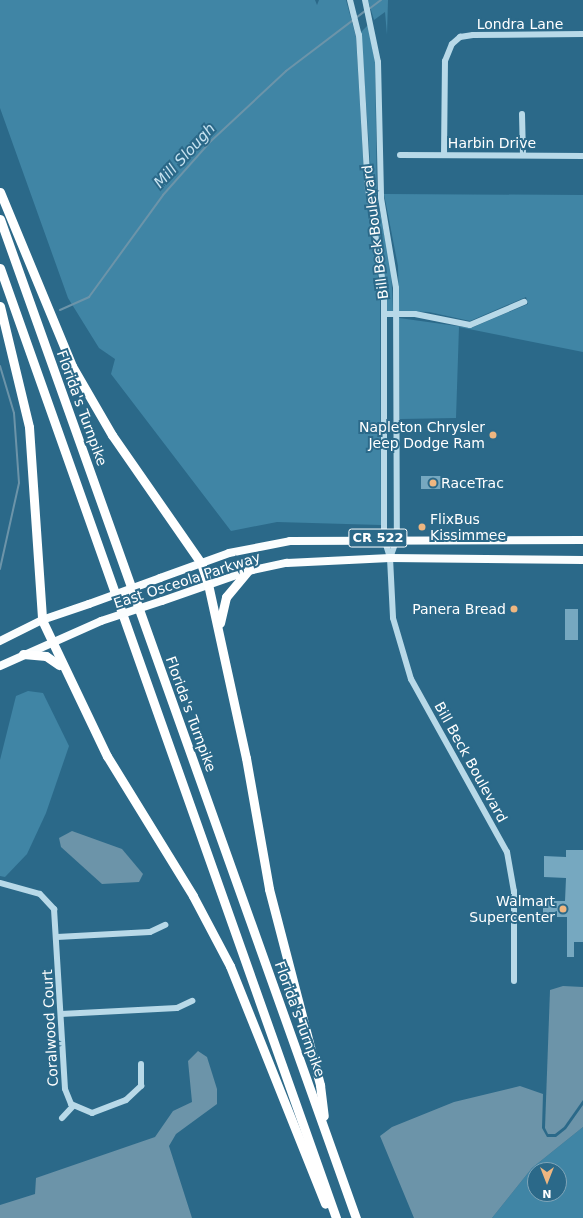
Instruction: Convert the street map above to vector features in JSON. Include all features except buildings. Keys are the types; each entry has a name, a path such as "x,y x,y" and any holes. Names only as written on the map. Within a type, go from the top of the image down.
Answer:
{"highway":[{"path":"0,192 72,366 112,435 201,563 208,584 246,758 270,896 320,1085 326,1134"},
{"name":"Florida's Turnpike","path":"0,219 356,1218"},
{"path":"0,268 336,1218"},
{"path":"0,306 29,427 42,620 50,642 107,756 193,896 230,966 331,1218"},
{"path":"219,632 226,597 248,571"},
{"path":"23,654 46,656 63,668"}],"main road":[{"name":"East Osceola Parkway","path":"0,641 42,620 201,563 245,549 290,541 384,538 583,540"},
{"name":"East Osceola Parkway","path":"0,666 23,654 101,621 248,571 330,559 390,558 583,560"}],"street":[{"name":"Bill Beck Boulevard","path":"350,0 362,64 368,189 384,314 384,538 390,558 391,604 406,668 507,852 512,871 514,981"},
{"name":"Bill Beck Boulevard","path":"365,0 378,62 381,198 394,267 396,314 397,538 390,558"},
{"name":"Londra Lane","path":"444,155 445,62 452,44 460,37 473,35 583,34"},
{"path":"522,114 522,155"},
{"name":"Harbin Drive","path":"400,155 583,156"},
{"path":"384,314 429,316 470,325 524,302"},
{"name":"Coralwood Court","path":"0,883 47,899 55,912 65,1089 73,1106"},
{"path":"57,937 150,932 165,925"},
{"path":"61,1014 177,1008 192,1001"},
{"path":"62,1118 73,1106 92,1113 131,1097 141,1086 141,1064"}],"shaded area":[{"path":"0,0 315,0 317,5 319,0 346,0 356,37 365,190 380,291 381,525 277,522 231,531 111,374 115,359 99,348 68,298 0,108"},
{"path":"368,0 388,0 387,35 385,12 374,20"},
{"path":"368,25 375,62 377,198 391,267 393,311 387,311 372,189 361,32"},
{"path":"384,194 583,195 583,352 459,327 456,418 400,419 399,318 471,328 528,304 526,297 470,321 429,312 399,311 398,266"},
{"path":"28,691 43,693 69,746 46,813 27,854 5,877 0,876 0,760 16,696"},
{"path":"72,831 122,849 143,874 139,882 102,884 61,847 59,838"},
{"path":"563,986 583,987 583,1100 564,1127 555,1134 548,1134 545,1128 550,990"},
{"path":"198,1051 207,1057 217,1089 217,1104 176,1134 169,1146 192,1218 0,1218 0,1205 35,1194 36,1178 155,1137 173,1111 192,1102 188,1061"},
{"path":"520,1086 543,1094 542,1128 547,1137 556,1137 566,1129 583,1105 583,1127 539,1162 527,1162 527,1174 492,1218 414,1218 380,1136 392,1127 454,1102"},
{"path":"583,1127 583,1218 492,1218 527,1174 527,1202 567,1202 567,1162 539,1162"}],"waterway":[{"name":"Mill Slough","path":"369,9 381,0"},
{"name":"Mill Slough","path":"60,310 89,297 163,195 211,141 286,71 365,11"},
{"name":"Mill Slough","path":"0,366 14,413 19,483 0,569"}],"place":[{"name":"Napleton Chrysler Jeep Dodge Ram","path":"493,435"},
{"name":"RaceTrac","path":"433,483"},
{"name":"FlixBus Kissimmee","path":"422,527"},
{"name":"Panera Bread","path":"514,609"},
{"name":"Walmart Supercenter","path":"563,909"}]}
